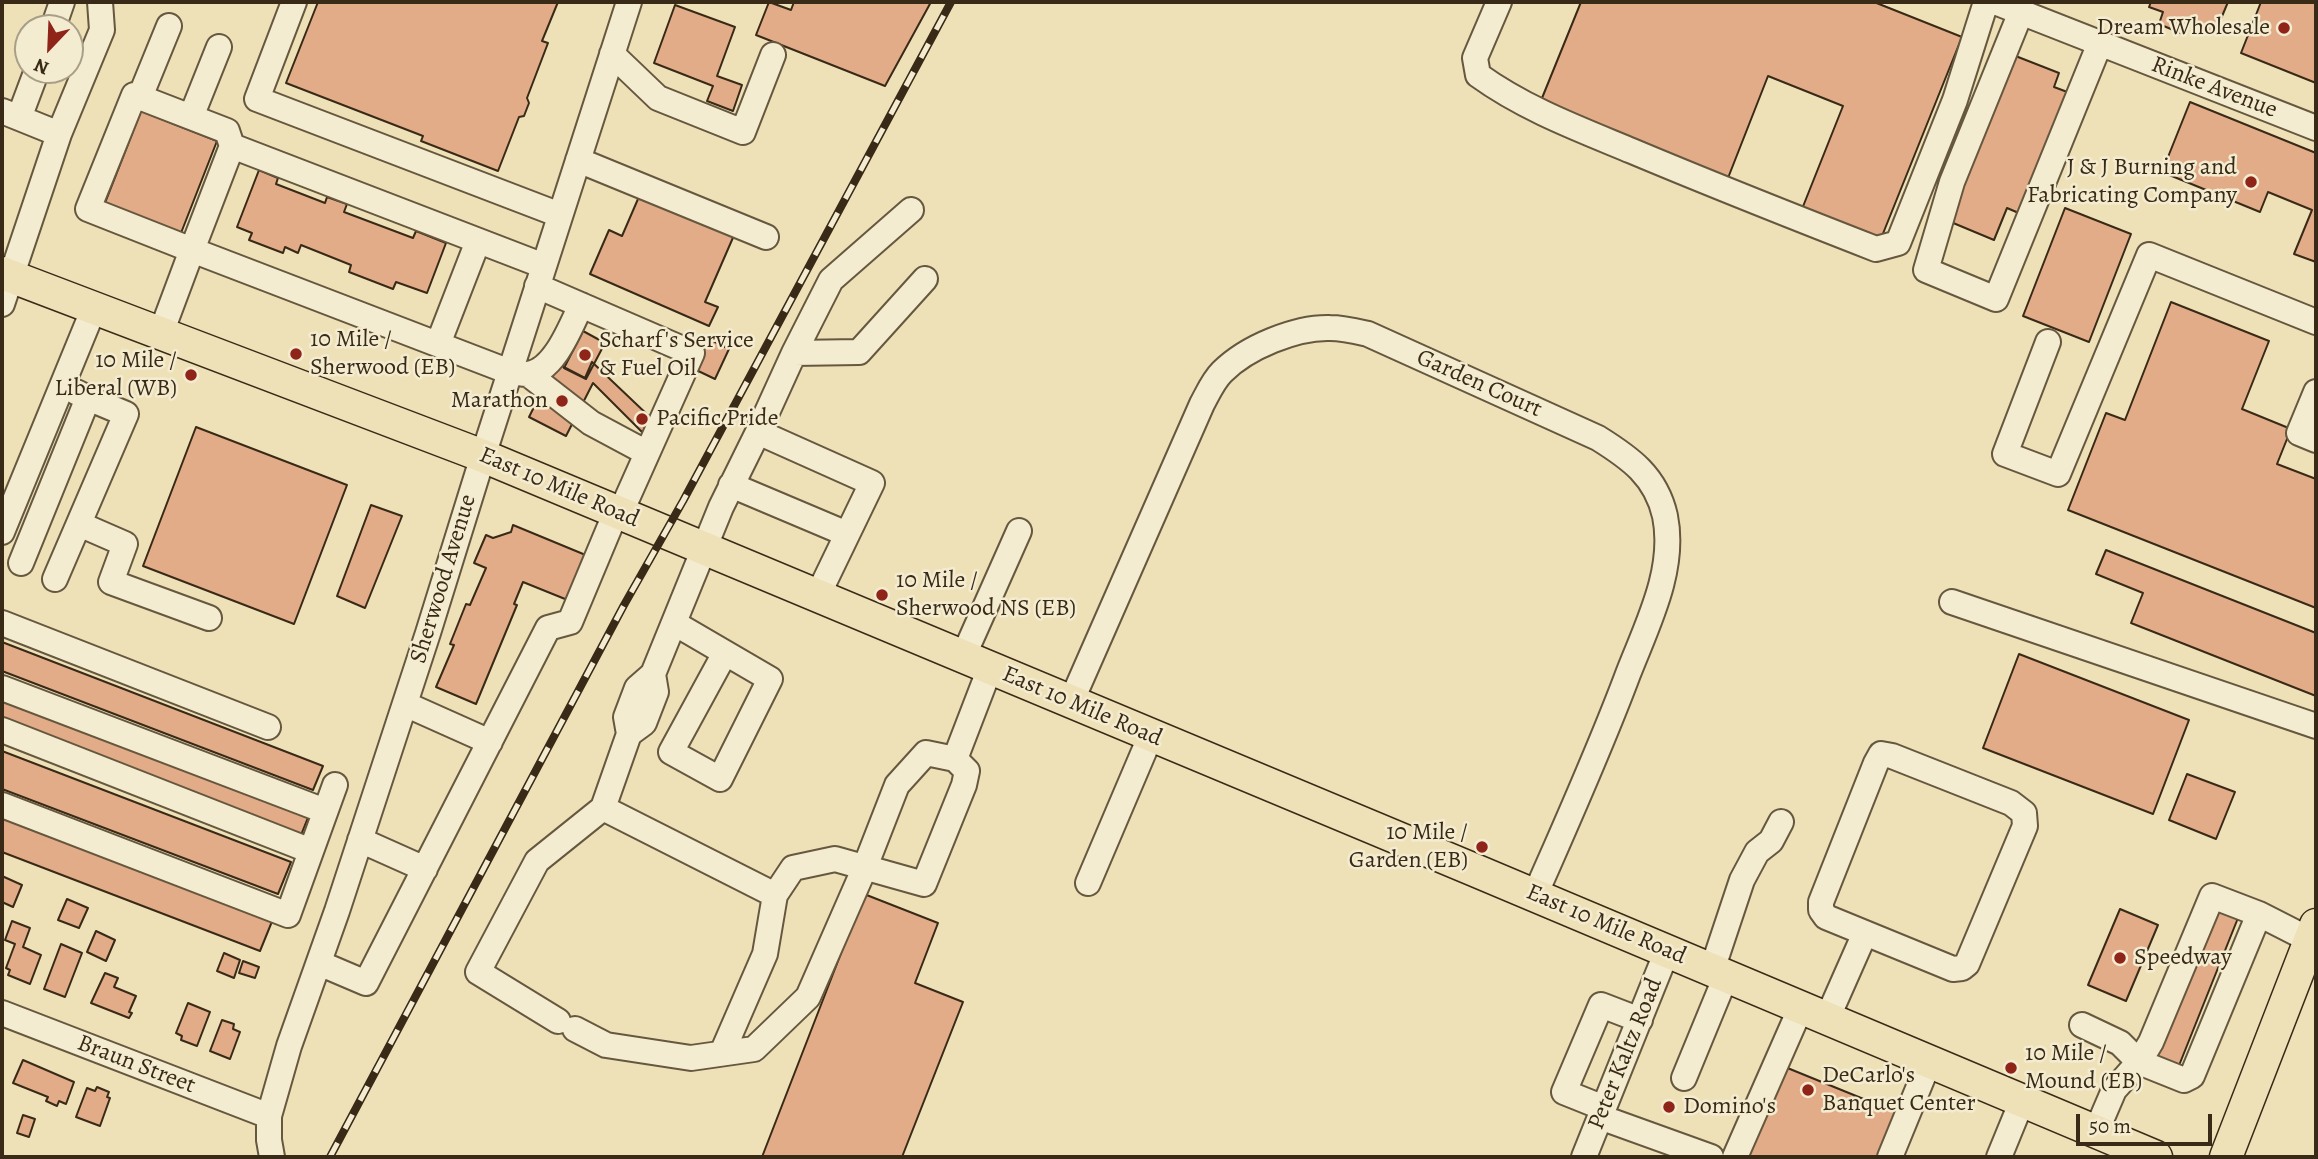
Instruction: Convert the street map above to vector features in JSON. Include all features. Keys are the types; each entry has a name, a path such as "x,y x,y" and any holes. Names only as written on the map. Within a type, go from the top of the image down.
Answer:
{"main road":[{"name":"East 10 Mile Road","path":"5,285 93,308 482,456 1535,895 2022,1101 2107,1143 2156,1157"},
{"path":"2226,1157 2313,933"}],"street":[{"path":"5,285 59,134 102,30 100,2"},
{"path":"294,2 257,99 560,215"},
{"name":"Sherwood Avenue","path":"269,1156 270,1116 289,1046 405,705 482,456 519,373 541,276 629,2"},
{"path":"1499,2 1475,58 1478,75 1496,89 1534,110 1702,181 1876,249 1898,243 1955,100 1986,2"},
{"name":"Rinke Avenue","path":"1995,2 2316,128"},
{"path":"2021,12 1952,182 1926,270 1996,299 2100,43"},
{"path":"141,97 169,26"},
{"path":"191,117 219,47"},
{"path":"612,54 658,98 743,132 774,55"},
{"path":"28,84 10,114 59,134"},
{"path":"161,333 192,250 232,146 227,131 134,95 88,209 192,250 438,344 519,373 591,423 647,453"},
{"path":"232,146 478,240 541,276 581,305 692,353 570,622 548,628 366,983 318,963"},
{"path":"578,160 766,237"},
{"path":"722,1053 765,954 775,895 793,868 835,859 865,867 924,884 964,785 967,771 955,759 926,753 897,785 865,867 808,997 754,1049 691,1058 606,1045 478,972 537,861 603,808 629,734 644,723 652,703 656,692 653,674 732,485 831,280 911,210"},
{"path":"438,344 478,240"},
{"path":"2048,342 2005,453 2058,474 2149,255 2316,322"},
{"path":"794,353 859,352 925,279"},
{"path":"519,373 546,366 562,344 581,305"},
{"path":"2,532 93,308"},
{"name":"Garden Court","path":"1071,702 1211,386 1243,355 1279,337 1327,328 1368,334 1598,438 1631,458 1655,488 1665,515 1668,548 1661,589 1607,730 1535,895"},
{"path":"55,579 126,414 62,386"},
{"path":"2316,392 2308,437 2294,449 2316,458"},
{"path":"21,564 88,398"},
{"path":"758,432 872,483 817,597"},
{"path":"732,485 847,534"},
{"path":"79,524 125,544 111,582 209,618"},
{"path":"955,759 976,663 1019,531"},
{"path":"1952,602 2316,726"},
{"path":"2,623 268,727"},
{"path":"674,623 770,679 720,779 671,752 725,653"},
{"path":"2,688 325,811"},
{"path":"405,705 490,742"},
{"path":"2,730 311,852"},
{"path":"1088,883 1151,735"},
{"path":"1881,754 2011,803 2024,813 2025,826 1967,964 1962,968 1953,969 1865,933 1826,917 1821,911 1821,902 1881,754"},
{"path":"2,805 288,915 335,785"},
{"path":"603,808 775,895"},
{"path":"1684,1078 1719,973 1742,880 1757,852 1771,841 1781,822"},
{"path":"360,840 425,869"},
{"path":"2107,1143 2115,1090 2139,1062 2151,1042 2212,896 2313,933"},
{"path":"2082,1025 2120,1042 2139,1062 2183,1080 2192,1076 2259,914"},
{"path":"1735,1157 1814,1013 1865,933"},
{"name":"Peter Kaltz Road","path":"1584,1157 1667,951"},
{"path":"1640,1020 1601,1005 1564,1092 1602,1113 1711,1157"},
{"name":"Braun Street","path":"2,1013 270,1116"},
{"path":"1890,1157 1929,1062"},
{"path":"1999,1157 2022,1101"}],"building":[{"path":"318,2 558,2 542,41 548,43 527,98 529,103 524,116 519,117 498,171 421,141 423,136 286,83"},
{"path":"769,2 791,10 794,2 931,2 885,86 756,35"},
{"path":"1581,2 1874,2 1962,37 1880,241 1802,209 1843,106 1768,76 1728,178 1540,103"},
{"path":"2151,2 2228,2 2215,33 2190,23 2185,35 2159,24 2163,12 2149,7"},
{"name":"Dream Wholesale","path":"2261,2 2316,2 2316,83 2241,53"},
{"path":"675,5 735,27 717,76 742,85 733,111 707,101 713,86 654,63"},
{"path":"2013,55 2059,73 2054,87 2070,93 2021,214 2007,208 1994,240 1946,220"},
{"name":"J & J Burning and Fabricating Company","path":"2190,102 2316,153 2316,262 2294,254 2312,210 2268,192 2260,212 2162,172"},
{"path":"141,111 217,141 181,233 105,203"},
{"path":"259,170 278,178 276,184 325,203 327,197 347,204 344,212 413,238 416,231 446,243 427,293 396,282 393,289 349,272 351,265 301,245 298,253 285,247 283,253 249,240 252,233 237,227"},
{"path":"641,192 735,233 705,302 718,307 709,326 590,274 609,230 622,236"},
{"path":"2065,208 2131,234 2089,342 2023,316"},
{"path":"2171,302 2269,341 2242,409 2291,429 2277,464 2316,479 2316,608 2068,510 2106,413 2125,420"},
{"path":"583,331 605,343 586,379 564,368"},
{"path":"707,338 729,349 715,379 692,368"},
{"path":"592,362 652,419 645,435 593,383 566,436 529,417 556,363 585,378"},
{"path":"196,427 347,485 294,624 143,566"},
{"path":"371,505 402,516 365,608 337,596"},
{"path":"513,525 588,556 570,601 523,582 514,604 517,605 476,704 436,687 454,645 450,644 466,604 470,605 486,568 474,563 486,535 493,538 511,532"},
{"path":"2106,550 2316,633 2316,696 2131,623 2143,593 2096,574"},
{"path":"2,642 323,766 313,790 2,671"},
{"path":"2019,654 2189,720 2153,814 1983,748"},
{"path":"2,696 309,815 299,840 2,725"},
{"path":"2,751 291,862 278,894 2,789"},
{"path":"2187,774 2235,792 2216,839 2169,820"},
{"path":"2,814 273,919 260,951 2,852"},
{"path":"2,876 22,885 13,907 2,902"},
{"path":"864,894 938,923 915,983 963,1002 902,1157 762,1157"},
{"path":"67,899 88,908 79,928 58,920"},
{"path":"2120,909 2158,925 2126,1001 2088,985"},
{"path":"2214,909 2238,918 2178,1068 2155,1058"},
{"path":"12,921 30,928 23,947 41,955 30,984 8,975 10,970 6,968 15,944 5,940"},
{"path":"96,931 115,940 106,961 87,952"},
{"path":"61,944 82,953 65,997 44,989"},
{"path":"224,953 240,960 234,978 217,971"},
{"path":"243,961 259,967 255,978 239,973"},
{"path":"105,973 118,978 114,987 136,996 129,1018 91,1003"},
{"path":"188,1003 210,1012 197,1046 181,1040 182,1036 176,1033"},
{"path":"222,1020 234,1024 233,1029 240,1032 230,1059 210,1051"},
{"path":"23,1060 74,1082 66,1104 59,1101 57,1106 46,1101 48,1097 13,1083"},
{"name":"DeCarlo's Banquet Center","path":"1785,1067 1898,1113 1880,1157 1748,1157"},
{"path":"97,1087 109,1092 107,1097 110,1098 100,1126 76,1117 87,1088 95,1091"},
{"path":"23,1115 35,1119 29,1137 17,1133"}],"railway":[{"path":"330,1157 624,605 683,501 951,2"}],"place":[{"name":"Dream Wholesale","path":"2284,28"},
{"name":"J & J Burning and Fabricating Company","path":"2251,182"},
{"name":"10 Mile / Sherwood (EB)","path":"296,354"},
{"name":"Scharf's Service & Fuel Oil","path":"585,355"},
{"name":"10 Mile / Liberal (WB)","path":"191,375"},
{"name":"Marathon","path":"562,401"},
{"name":"Pacific Pride","path":"642,419"},
{"name":"10 Mile / Sherwood NS (EB)","path":"882,595"},
{"name":"10 Mile / Garden (EB)","path":"1482,847"},
{"name":"Speedway","path":"2120,958"},
{"name":"10 Mile / Mound (EB)","path":"2011,1068"},
{"name":"DeCarlo's Banquet Center","path":"1808,1090"},
{"name":"Domino's","path":"1669,1107"}]}
